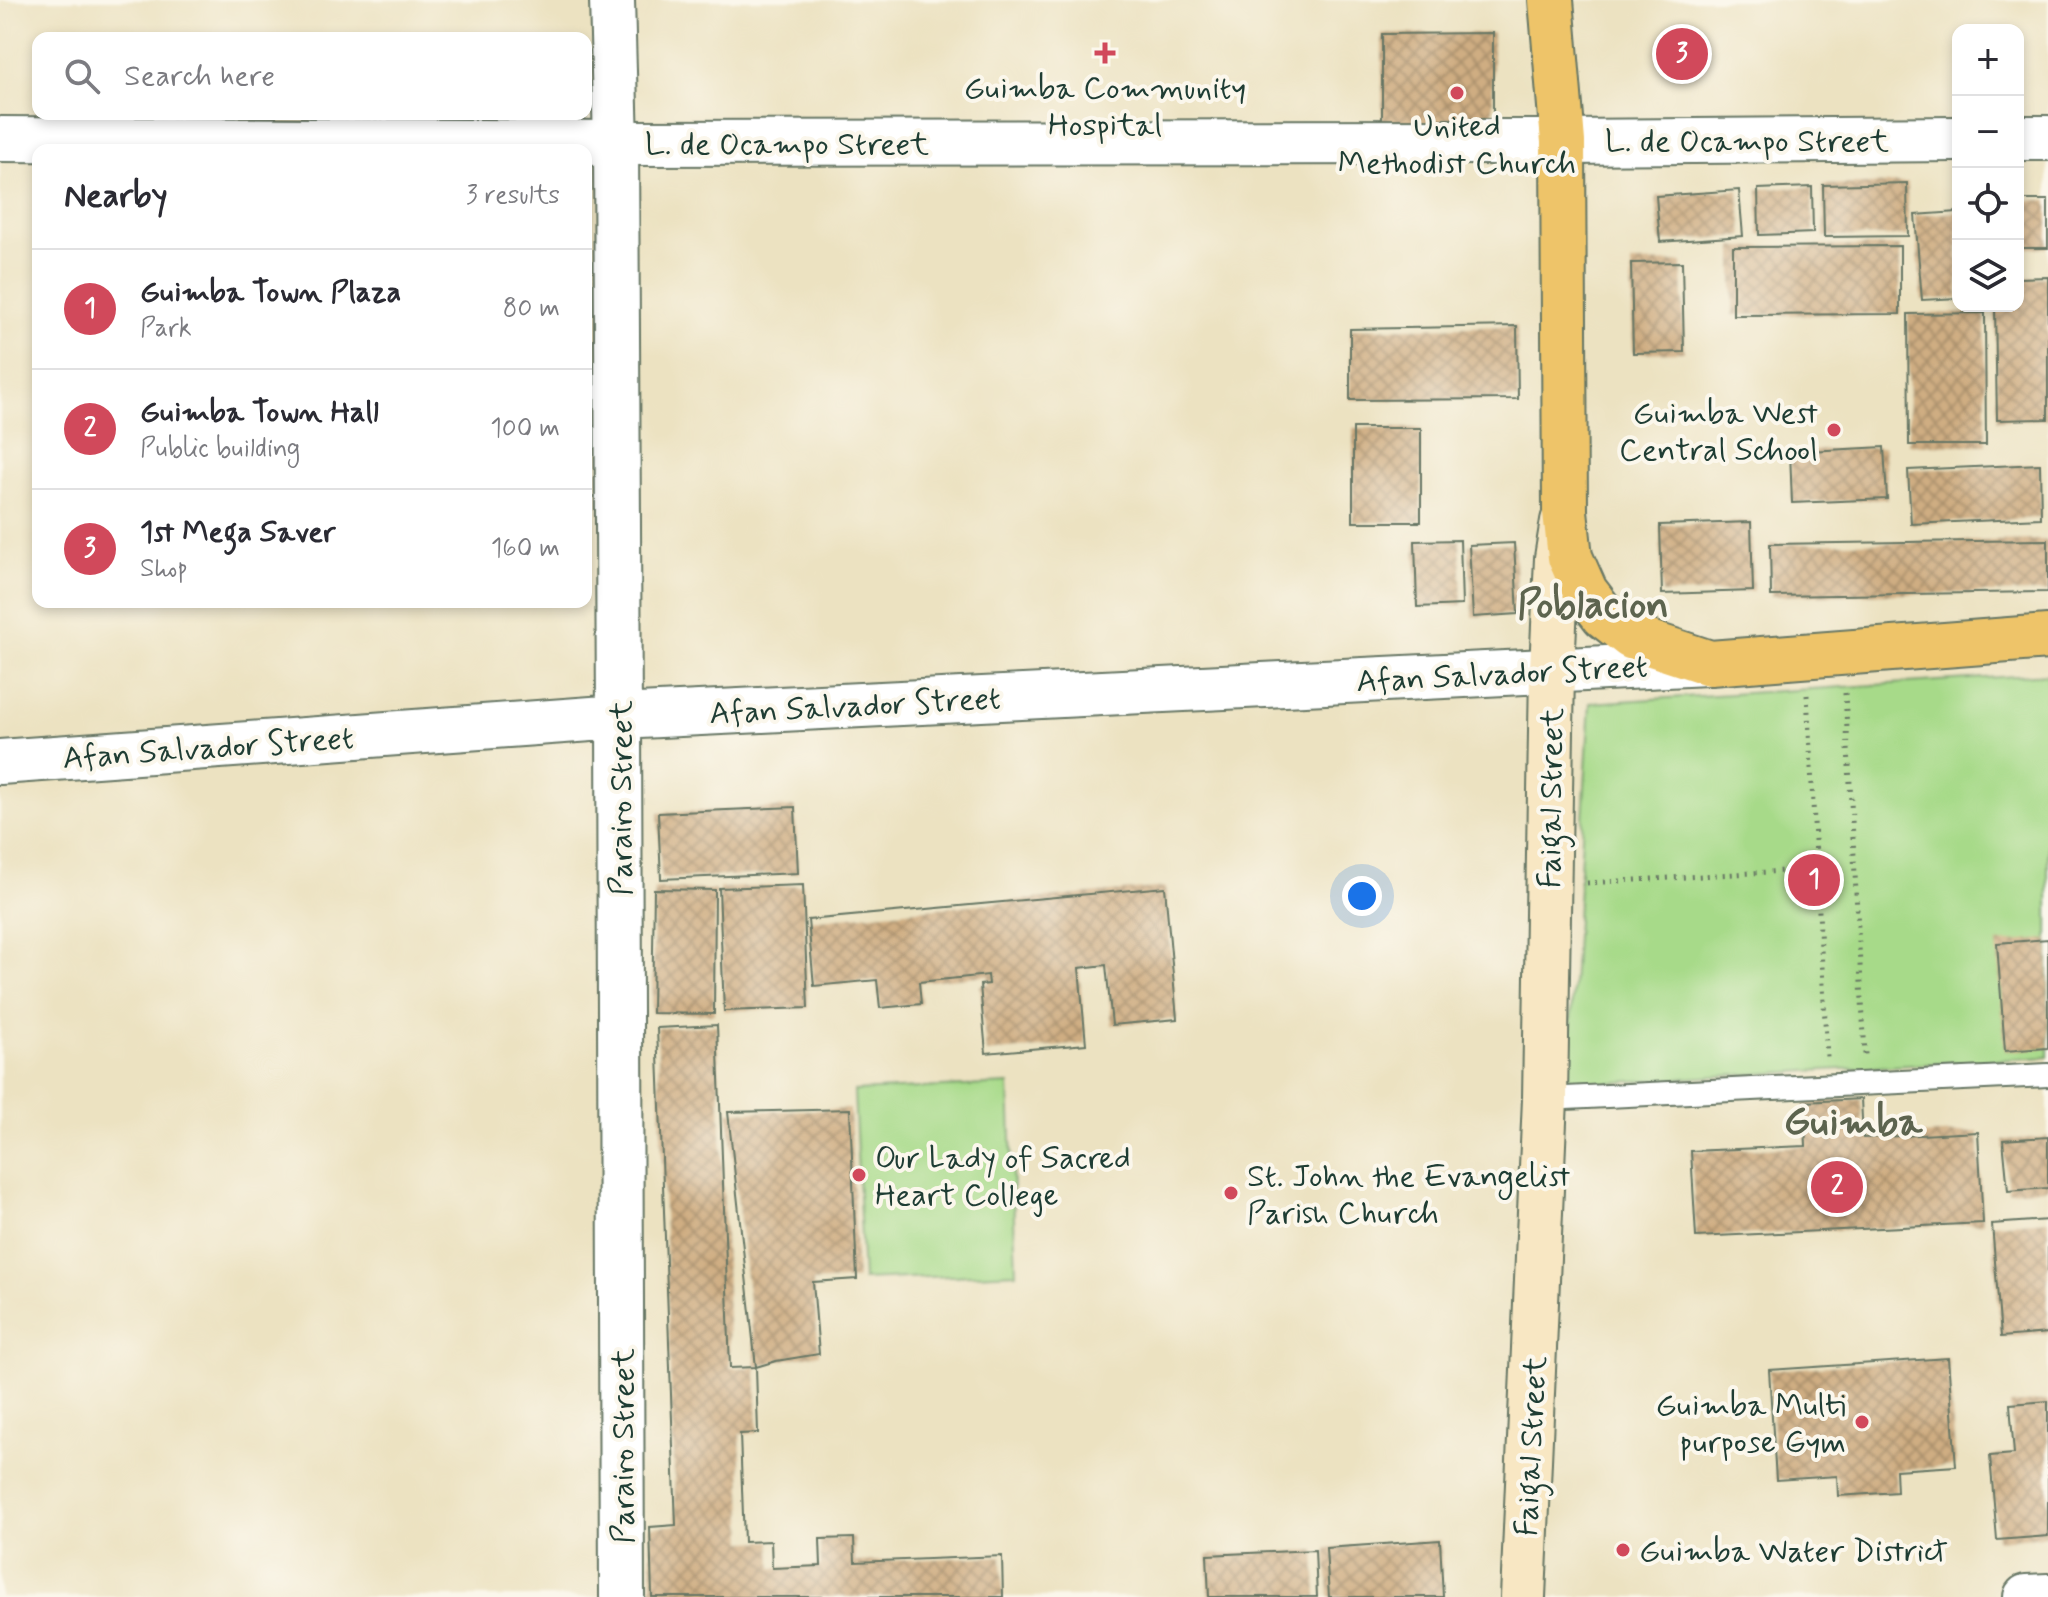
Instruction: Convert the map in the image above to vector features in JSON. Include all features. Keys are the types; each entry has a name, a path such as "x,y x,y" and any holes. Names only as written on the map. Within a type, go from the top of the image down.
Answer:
{"main road":[{"name":"Faigal Street","path":"1523,1597 1545,1099 1552,670 1557,558 1565,511 1563,142 1551,0"},
{"name":"Afan Salvador Street","path":"1565,511 1570,557 1585,591 1604,616 1631,637 1710,663 2048,637"}],"street":[{"name":"Parairo Street","path":"612,0 616,143 622,1597"},
{"path":"2024,138 2048,138"},
{"name":"L. de Ocampo Street","path":"0,139 616,143 1952,139"},
{"name":"Afan Salvador Street","path":"0,762 619,717 1710,663"},
{"path":"2026,1597 2048,1596"}],"lane":[{"path":"1545,1099 2048,1075"}],"path":[{"path":"1824,654 1817,869 1829,1086"},
{"path":"1824,654 1867,1084"},
{"path":"1548,885 1817,869"}],"green space":[{"path":"2048,674 2048,1057 1567,1085 1590,703"},
{"path":"1009,1084 1016,1273 863,1280 854,1091"}],"building":[{"path":"1493,33 1493,122 1382,123 1382,34"},
{"path":"1907,183 1908,236 1824,237 1823,185"},
{"path":"1812,187 1813,233 1759,235 1758,189"},
{"path":"1739,190 1743,236 1660,242 1656,196"},
{"path":"2024,200 2048,200 2048,248 2024,248"},
{"path":"1952,212 1952,298 1922,300 1915,215"},
{"path":"1900,246 1900,314 1733,315 1733,247"},
{"path":"1682,262 1684,352 1633,353 1631,263"},
{"path":"2048,277 2048,419 1997,420 1995,312 2024,312 2024,278"},
{"path":"1985,313 1986,445 1909,445 1908,314"},
{"path":"1517,326 1518,399 1350,400 1350,329"},
{"path":"1353,428 1421,428 1421,522 1353,522"},
{"path":"1884,447 1887,499 1792,503 1790,452"},
{"path":"2040,464 2041,518 1911,524 1908,470"},
{"path":"1751,522 1753,591 1662,594 1660,525"},
{"path":"1460,540 1462,605 1417,607 1415,541"},
{"path":"2048,540 2048,592 1771,596 1770,544"},
{"path":"1514,543 1518,614 1473,617 1469,545"},
{"path":"795,807 798,873 661,879 658,813"},
{"path":"803,885 808,1008 724,1011 719,888"},
{"path":"1165,887 1177,1019 1112,1025 1106,965 1079,968 1086,1044 986,1053 980,985 989,984 988,975 919,982 921,1004 880,1008 877,980 814,986 808,920"},
{"path":"654,889 715,890 714,1014 652,1013"},
{"path":"2048,939 2048,1048 2005,1051 1997,943"},
{"path":"717,1025 730,1368 756,1367 758,1433 740,1434 744,1542 771,1541 772,1568 821,1566 820,1539 854,1538 855,1562 1002,1556 1003,1597 652,1597 650,1527 676,1525 657,1028"},
{"path":"1861,1099 1863,1138 1978,1132 1983,1223 1696,1237 1691,1151 1806,1146 1804,1102"},
{"path":"850,1109 857,1279 813,1282 819,1354 756,1367 728,1112"},
{"path":"2048,1137 2048,1188 2008,1191 2003,1140"},
{"path":"2048,1220 2048,1333 2001,1337 1992,1224"},
{"name":"Guimba Multi purpose Gym","path":"1948,1358 1956,1466 1896,1470 1897,1492 1838,1496 1837,1476 1776,1480 1769,1370"},
{"path":"2048,1401 2048,1536 1997,1540 1990,1456 2014,1454 2010,1404"},
{"path":"1440,1540 1443,1597 1329,1597 1326,1548"},
{"path":"1315,1550 1317,1597 1209,1597 1207,1555"}],"place":[{"name":"Guimba Community Hospital","path":"1105,53"},
{"name":"1st Mega Saver","path":"1682,54"},
{"name":"United Methodist Church","path":"1457,93"},
{"name":"Guimba West Central School","path":"1834,430"},
{"name":"Guimba Town Plaza","path":"1814,880"},
{"name":"Our Lady of Sacred Heart College","path":"859,1175"},
{"name":"Guimba Town Hall","path":"1837,1187"},
{"name":"St. John the Evangelist Parish Church","path":"1231,1193"},
{"name":"Guimba Multi purpose Gym","path":"1862,1422"},
{"name":"Guimba Water District","path":"1623,1550"}],"district":[{"name":"Poblacion","path":"1593,603"},
{"name":"Guimba","path":"1853,1120"}]}
